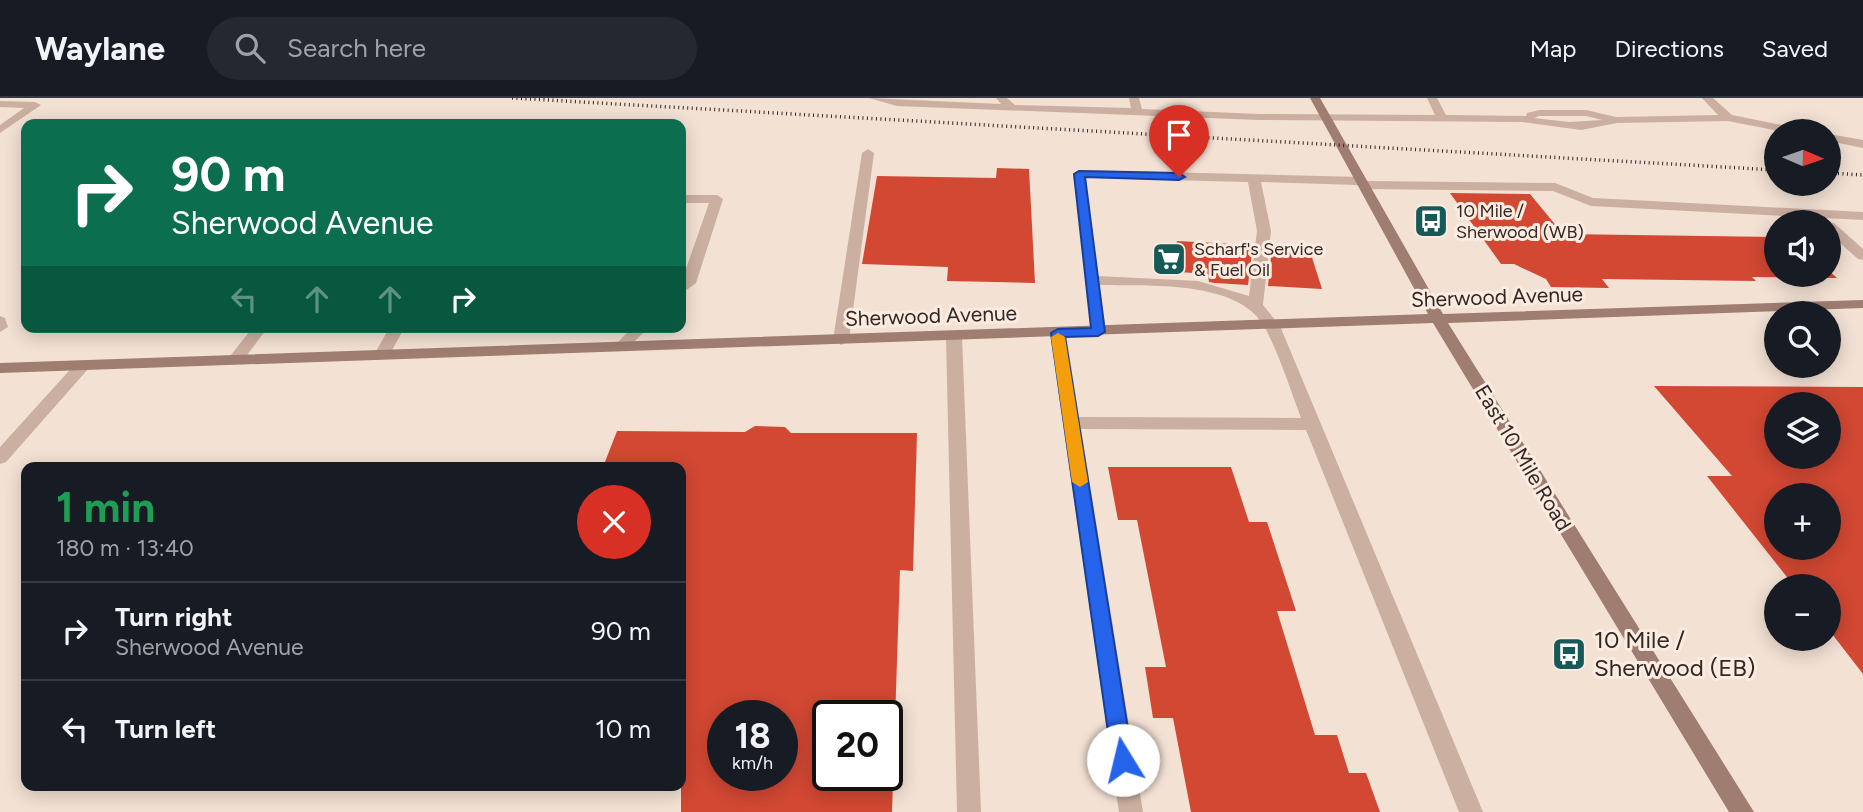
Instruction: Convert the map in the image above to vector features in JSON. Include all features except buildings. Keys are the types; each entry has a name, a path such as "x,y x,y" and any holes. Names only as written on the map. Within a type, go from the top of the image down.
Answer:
{"street":[{"name":"East 10 Mile Road","path":"1315,98 1439,321 1742,812"},
{"name":"Sherwood Avenue","path":"0,368 1439,321 1863,304"}],"lane":[{"path":"874,98 897,103 1013,108 1137,112 1221,111 1325,117 1522,119 1556,125 1600,125 1616,120 1728,118 1764,125"},
{"path":"1001,98 1013,108"},
{"path":"1134,98 1137,112"},
{"path":"1432,98 1441,118"},
{"path":"1707,98 1728,118"},
{"path":"0,104 35,105 0,130"},
{"path":"1841,140 1863,144"},
{"path":"841,340 868,153"},
{"path":"1098,332 1079,174 1555,187 1591,202 1764,214"},
{"path":"1254,178 1264,231 1255,306"},
{"path":"686,199 717,199 686,286"},
{"path":"1841,217 1863,216"},
{"path":"1841,237 1863,256"},
{"path":"1092,280 1185,286 1224,292 1255,306 1272,326 1471,812"},
{"path":"0,321 0,327"},
{"path":"235,360 256,333"},
{"path":"381,356 394,333"},
{"path":"620,348 636,333"},
{"path":"1058,333 1131,812"},
{"path":"954,337 968,812"},
{"path":"0,458 83,365"},
{"path":"1071,423 1312,424"}],"railway":[{"path":"512,98 1764,169"},
{"path":"1841,174 1863,175"}],"slow traffic":[{"path":"1058,337 1080,482"}],"place":[{"name":"10 Mile / Sherwood (WB)","path":"1431,221"},
{"name":"Scharf's Service & Fuel Oil","path":"1169,259"},
{"name":"10 Mile / Sherwood (EB)","path":"1569,654"}],"route":[{"path":"1123,760 1058,333 1098,332 1079,174 1179,177"}]}
